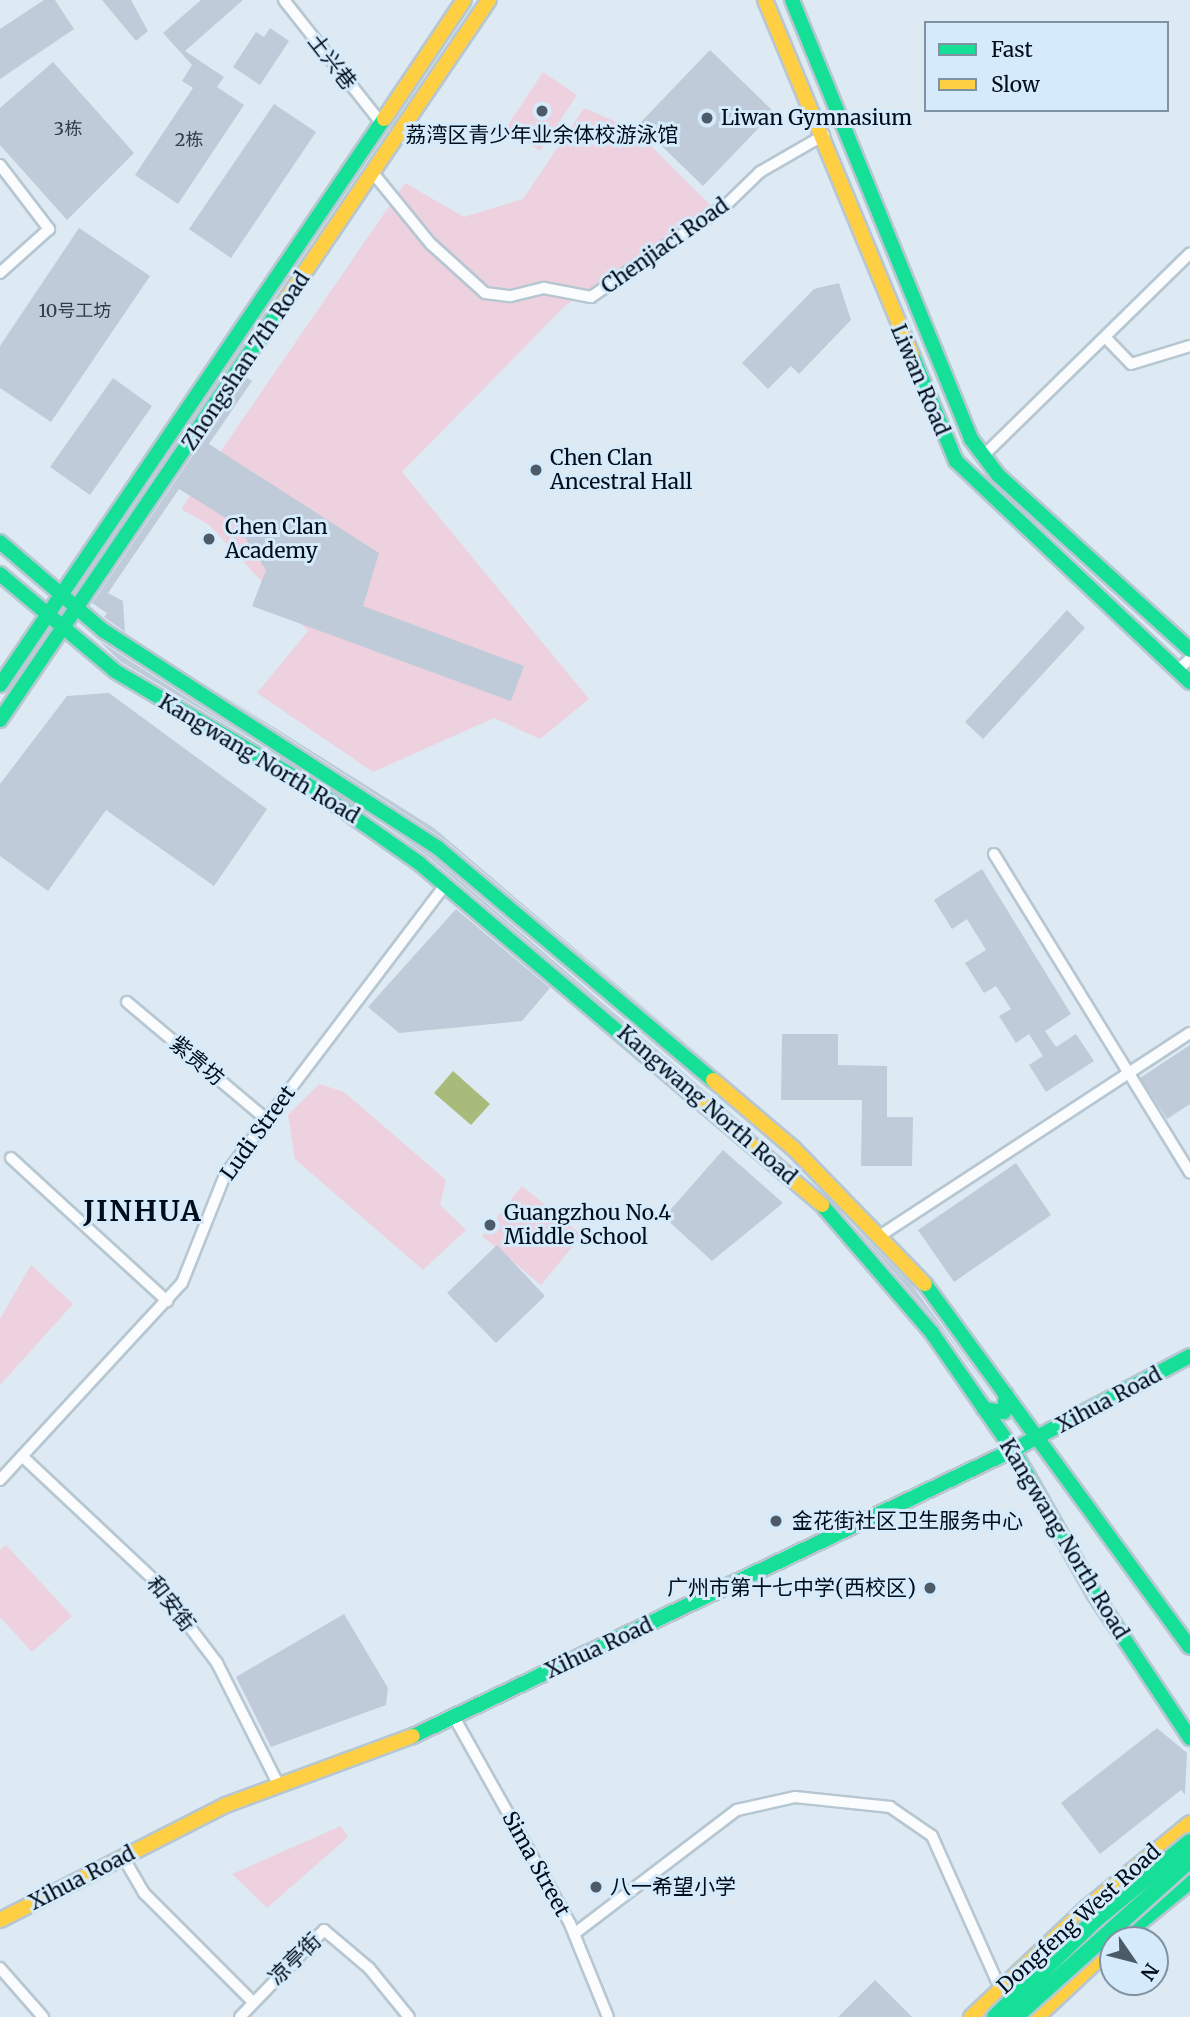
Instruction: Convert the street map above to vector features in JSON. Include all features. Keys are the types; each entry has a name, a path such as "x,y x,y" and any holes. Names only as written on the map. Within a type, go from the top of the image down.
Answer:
{"main road":[{"name":"Zhongshan 7th Road","path":"0,685 118,516 464,0"},
{"name":"Zhongshan 7th Road","path":"0,720 136,529 489,0"},
{"name":"Liwan Road","path":"765,0 824,135 915,373 956,461 1184,665 1190,682"},
{"name":"Liwan Road","path":"792,0 951,397 982,457 1190,650"},
{"path":"118,516 136,529"},
{"name":"Kangwang North Road","path":"0,542 76,610 438,848 776,1134 881,1235 1006,1394 1190,1647"},
{"name":"Kangwang North Road","path":"0,574 63,629 149,693 336,803 446,884 824,1207 907,1299 1013,1450 1096,1595 1190,1738"},
{"name":"Xihua Road","path":"0,1920 123,1857 278,1784 454,1717 1013,1450 1190,1356"},
{"path":"984,1409 1004,1412 1006,1394"},
{"name":"Dongfeng West Road","path":"971,2017 1139,1863 1190,1823"},
{"path":"995,2017 1096,1920 1190,1842"},
{"path":"1015,2017 1190,1860"},
{"path":"1139,1863 1167,1899"},
{"name":"Dongfeng West Road","path":"1135,1926 1190,1882"},
{"name":"Dongfeng West Road","path":"1037,2017 1099,1959"}],"street":[{"name":"土兴巷","path":"284,0 381,123"},
{"name":"Chenjiaci Road","path":"373,173 431,244 485,293 511,296 544,288 591,297 727,204 760,172 824,135"},
{"path":"0,165 49,229 0,273"},
{"path":"982,457 1190,253"},
{"path":"1105,337 1131,364 1190,346"},
{"path":"994,854 1129,1069 1190,1173"},
{"name":"Ludi Street","path":"0,1480 167,1301 188,1269 225,1175 446,884"},
{"name":"紫贵坊","path":"127,1002 267,1120"},
{"path":"881,1235 1129,1069 1190,1032"},
{"path":"11,1158 167,1301"},
{"name":"和安街","path":"22,1456 154,1580 216,1663 278,1784"},
{"name":"Sima Street","path":"454,1717 574,1934 608,2017"},
{"path":"574,1934 737,1810 795,1797 890,1807 932,1836 1000,1988"},
{"path":"123,1857 144,1893 252,2001"},
{"name":"凉亭街","path":"240,2017 252,2001 324,1930 369,1968 409,2017"},
{"path":"0,1968 43,2017"}],"shaded area":[{"name":"荔湾区青少年业余体校游泳馆","path":"543,72 577,95 540,151 506,128"},
{"path":"584,108 635,130 713,208 566,305 402,472 589,699 540,739 494,718 373,772 257,693 308,631 209,525 181,509 405,183 464,217 523,199"},
{"path":"453,1071 490,1104 471,1125 434,1093"},
{"path":"319,1084 344,1092 446,1180 440,1205 466,1230 423,1270 295,1159 288,1115"},
{"path":"522,1186 582,1235 541,1285 482,1236"},
{"path":"31,1265 73,1304 0,1385 0,1319"},
{"path":"6,1545 72,1616 32,1652 0,1617 0,1550"},
{"path":"341,1826 348,1837 267,1908 232,1874"}],"building":[{"path":"44,0 55,0 74,29 0,79 0,29"},
{"path":"102,0 131,0 148,31 136,41"},
{"path":"201,0 243,0 185,51 224,77 217,87 244,105 178,204 135,175 193,88 182,81 192,65 163,33"},
{"path":"270,28 289,41 260,85 233,67 256,32 264,37"},
{"name":"Liwan Gymnasium","path":"710,50 774,112 703,186 639,124"},
{"path":"53,62 134,153 67,220 0,145 0,108"},
{"path":"274,104 316,132 231,258 189,229"},
{"path":"79,228 150,276 51,422 0,388 0,346"},
{"path":"839,283 851,320 799,374 791,366 768,389 742,363 814,289"},
{"name":"Chen Clan Academy","path":"246,377 252,381 209,444 379,553 363,606 524,666 511,701 252,606 266,570 237,525 179,489 108,593 123,601 125,632 104,617 107,613 92,603"},
{"path":"113,378 152,406 90,495 50,467"},
{"path":"1067,610 1085,628 983,739 965,722"},
{"path":"99,640 256,742 121,662"},
{"path":"202,682 434,828 743,1092 445,840"},
{"path":"109,693 267,809 214,886 106,810 48,891 0,856 0,784 67,696"},
{"path":"382,824 432,856 815,1186 426,855"},
{"path":"982,869 1071,1014 1045,1031 1056,1047 1076,1034 1094,1061 1046,1092 1029,1065 1043,1056 1029,1034 1016,1043 999,1016 1011,1009 996,986 984,993 965,963 986,950 967,919 952,929 934,900"},
{"path":"456,909 550,988 522,1021 399,1033 368,1007"},
{"path":"782,1034 838,1034 838,1065 887,1066 887,1117 913,1117 912,1166 861,1166 862,1100 781,1100"},
{"path":"1190,1045 1190,1104 1167,1119 1140,1078"},
{"path":"723,1150 783,1203 712,1261 664,1217"},
{"path":"1016,1163 1051,1215 954,1282 918,1230"},
{"path":"851,1223 912,1285 996,1401 940,1326"},
{"path":"497,1245 545,1296 496,1343 447,1293"},
{"path":"344,1614 388,1688 386,1705 271,1747 236,1677"},
{"path":"1157,1728 1187,1753 1185,1795 1181,1790 1100,1854 1061,1803"},
{"path":"875,1980 912,2017 838,2017"}],"traffic: fast":[{"path":"792,0 971,439 998,475 1190,650"},
{"path":"0,685 384,119"},
{"path":"0,720 281,307"},
{"path":"912,355 956,461 1190,682"},
{"path":"0,542 104,631 438,848 713,1080"},
{"path":"0,574 115,671 311,787 419,863 643,1053"},
{"path":"822,1205 932,1333 1013,1450 1095,1595 1190,1738"},
{"path":"925,1284 1190,1647"},
{"path":"413,1736 1013,1450 1190,1356"},
{"path":"984,1409 1004,1412 1006,1394"},
{"path":"995,2017 1095,1920 1190,1842"},
{"path":"1015,2017 1190,1860"},
{"path":"1136,1926 1190,1882"}],"traffic: slow":[{"path":"384,119 464,0"},
{"path":"281,307 489,0"},
{"path":"765,0 912,355"},
{"path":"643,1053 822,1205"},
{"path":"713,1080 794,1149 925,1284"},
{"path":"0,1920 226,1805 413,1736"},
{"path":"971,2017 1084,1910 1190,1823"},
{"path":"1037,2017 1099,1959"}],"place":[{"name":"荔湾区青少年业余体校游泳馆","path":"542,111"},
{"name":"Liwan Gymnasium","path":"707,118"},
{"name":"Chen Clan Ancestral Hall","path":"536,470"},
{"name":"Chen Clan Academy","path":"209,539"},
{"name":"Guangzhou No.4 Middle School","path":"490,1225"},
{"name":"金花街社区卫生服务中心","path":"776,1521"},
{"name":"广州市第十七中学(西校区)","path":"930,1588"},
{"name":"八一希望小学","path":"596,1887"}],"district":[{"name":"JINHUA","path":"143,1211"}]}
